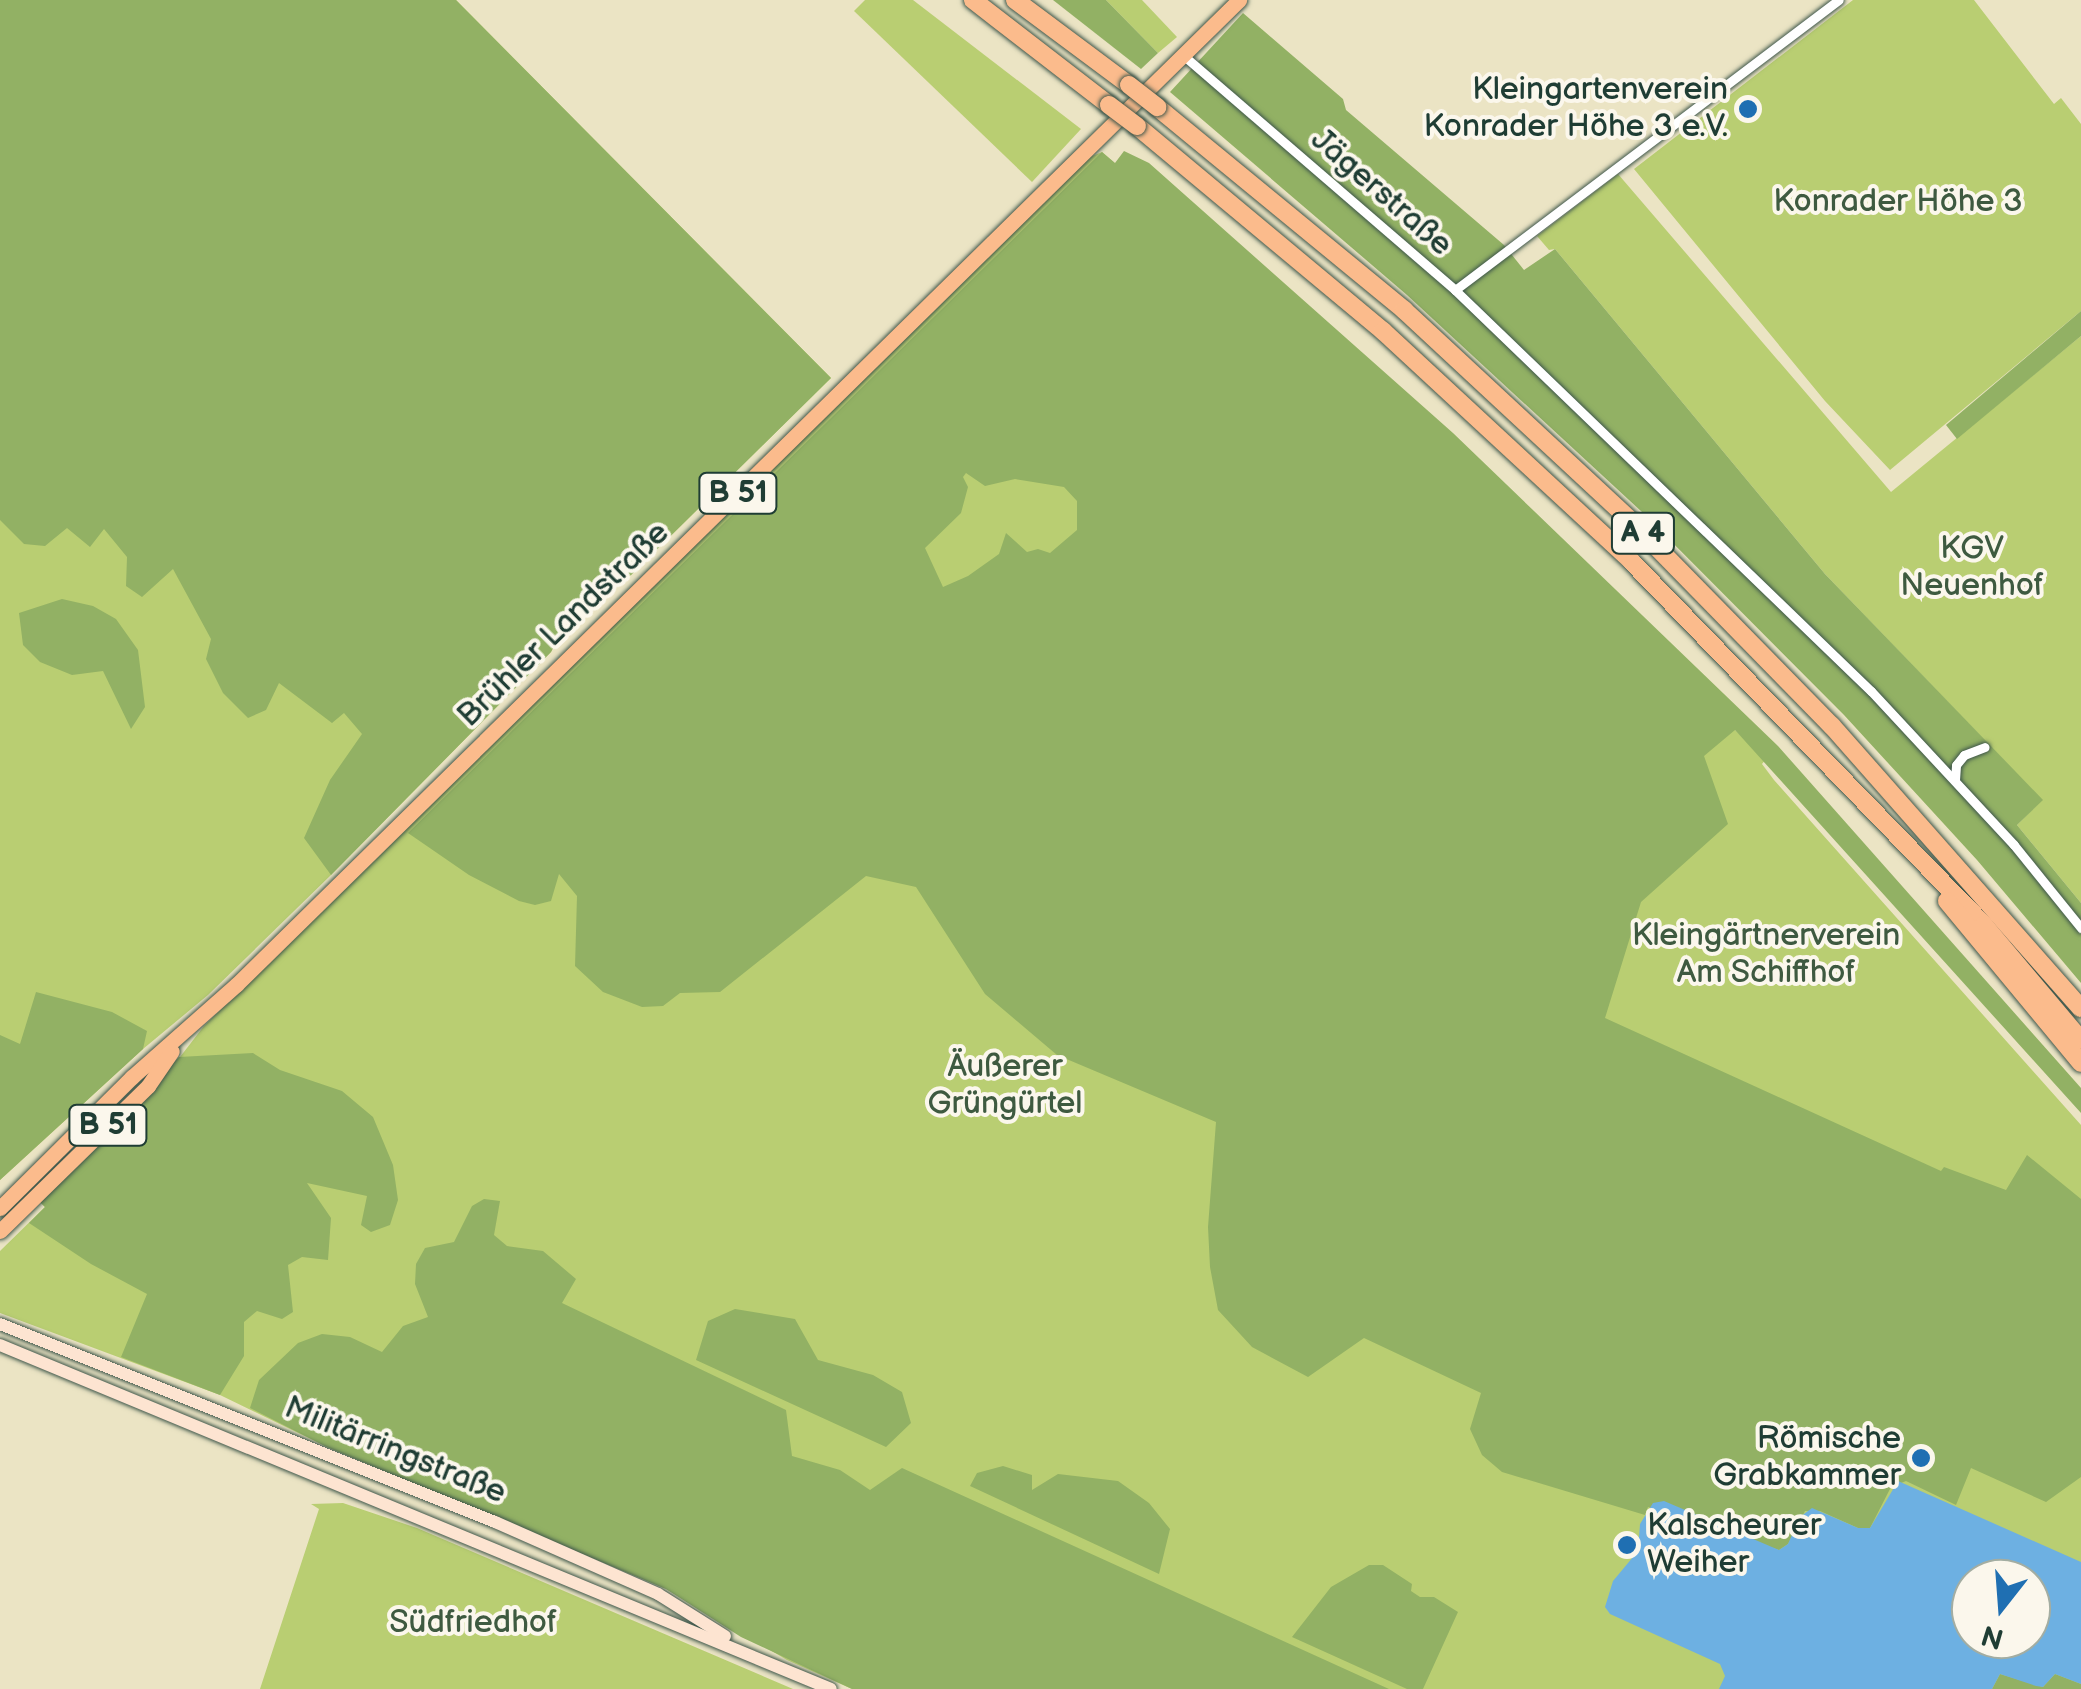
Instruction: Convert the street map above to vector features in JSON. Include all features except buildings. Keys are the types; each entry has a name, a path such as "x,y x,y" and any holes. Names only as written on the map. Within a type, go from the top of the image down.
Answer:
{"highway":[{"name":"A 4","path":"974,0 1277,240 1525,459 1719,648 1925,867 1984,924 2081,1040"},
{"name":"A 4","path":"1016,0 1157,106 1404,310 1633,523 1832,726 2081,1008"},
{"name":"A 4","path":"1925,867 1972,934 2081,1063"}],"main road":[{"name":"Brühler Landstraße","path":"0,1208 132,1077 183,1036 1239,0"},
{"name":"Brühler Landstraße","path":"0,1231 148,1086 183,1036"},
{"name":"Militärringstraße","path":"0,1324 541,1542 658,1594 757,1656"},
{"name":"Militärringstraße","path":"0,1345 831,1689"}],"street":[{"name":"Jägerstraße","path":"1183,55 1455,290 1839,0"},
{"path":"1455,290 1843,664 1955,780 2081,928"},
{"path":"1955,780 1956,765 1964,756 1985,747"}],"green space":[{"path":"0,0 456,0 831,378 631,575 589,595 572,611 551,652 331,875 208,995 0,1180"},
{"path":"0,0 456,0 831,378 631,575 589,595 572,611 551,652 331,875 304,838 330,780 362,734 344,713 332,723 279,683 266,710 248,718 223,693 206,659 211,639 173,569 142,597 126,586 127,557 104,529 90,547 67,528 45,546 24,544 0,520"},
{"path":"865,0 913,0 1081,129 1032,182 854,11"},
{"path":"1053,0 1106,0 1158,53 1141,69"},
{"path":"1106,0 1142,0 1177,37 1158,53"},
{"name":"Konrader Höhe 3","path":"1853,0 1974,0 2054,104 2061,98 2081,124 2081,311 1890,470 1825,401 1634,169"},
{"path":"1243,13 1343,99 1346,110 1504,245 1524,270 1555,249 1825,574 2043,800 2017,825 2081,903 2081,983 1977,860 1844,715 1642,512 1407,295 1170,92"},
{"path":"1124,151 1149,163 1453,433 1778,746 2081,1088 2081,1113 1735,730 1704,756 1728,824 1641,902 1605,1018 1941,1171 1944,1167 2006,1190 2027,1155 2081,1199 2081,1477 2046,1502 1971,1468 1956,1505 1906,1481 1891,1487 1870,1528 1858,1528 1820,1511 1805,1511 1788,1544 1779,1550 1648,1507 1645,1515 1502,1472 1482,1455 1470,1429 1481,1393 1364,1338 1308,1377 1252,1347 1218,1310 1210,1267 1208,1227 1216,1122 1057,1055 985,994 916,887 866,876 720,992 680,993 663,1006 642,1007 603,992 575,966 577,896 559,874 551,901 535,905 519,901 469,875 408,833 1102,152 1115,163","holes":["966,473 985,486 1015,479 1064,487 1077,501 1077,530 1050,553 1038,549 1027,552 1006,533 999,554 968,576 943,587 925,548 961,513 968,487 963,477"]},
{"name":"Äußerer Grüngürtel","path":"1102,152 1353,372 1766,759 1762,764 1774,780 2081,1125 2081,1689 852,1689 787,1660 666,1589 585,1552 327,1447 220,1395 0,1313 0,1251 45,1207 40,1202 163,1079 204,1026 1090,157"},
{"name":"KGV Neuenhof","path":"1618,174 1891,492 2081,336 2081,903 2017,825 2042,800 1825,574 1555,249 1549,250 1537,236"},
{"path":"2081,311 2081,336 1957,439 1946,425"},
{"path":"62,599 93,606 116,619 138,650 145,707 131,729 103,671 72,675 40,662 23,645 19,613"},
{"path":"36,992 112,1012 147,1031 143,1049 0,1180 0,1035 20,1044"},
{"path":"253,1053 280,1070 342,1091 373,1117 393,1165 398,1200 390,1225 371,1232 361,1225 367,1196 307,1183 331,1218 328,1260 302,1257 288,1265 293,1312 282,1319 257,1311 244,1322 244,1356 220,1395 121,1357 147,1294 91,1264 29,1223 45,1207 40,1202 179,1057"},
{"path":"484,1199 500,1201 494,1235 507,1246 543,1251 576,1279 562,1303 786,1410 792,1456 840,1470 870,1490 902,1468 1389,1689 852,1689 741,1637 666,1589 327,1447 250,1408 259,1380 298,1343 322,1334 350,1337 382,1352 403,1326 428,1317 415,1284 416,1264 425,1248 454,1242 472,1206"},
{"path":"735,1309 795,1319 818,1360 873,1375 902,1392 911,1423 886,1447 696,1360 708,1321"},
{"path":"1003,1466 1032,1475 1032,1490 1058,1474 1118,1481 1149,1503 1170,1529 1159,1574 970,1486 977,1473"},
{"name":"Südfriedhof","path":"343,1503 417,1528 793,1689 260,1689 319,1509 311,1504"},
{"path":"1369,1565 1383,1565 1412,1584 1411,1591 1420,1597 1434,1597 1458,1612 1423,1689 1407,1689 1292,1637 1331,1587"},
{"path":"2000,1674 2043,1687 2055,1674 2081,1684 2081,1689 1992,1689"}],"water":[{"name":"Kalscheurer Weiher","path":"1898,1481 2081,1562 2081,1684 2055,1674 2043,1687 2000,1674 1992,1689 1719,1689 1725,1676 1720,1664 1610,1614 1605,1607 1613,1581 1638,1551 1640,1524 1653,1503 1664,1501 1779,1550 1788,1544 1800,1517 1812,1508 1858,1528 1870,1528"}],"place":[{"name":"Kleingartenverein Konrader Höhe 3 e.V.","path":"1748,109"},
{"name":"Römische Grabkammer","path":"1921,1458"},
{"name":"Kalscheurer Weiher","path":"1627,1545"}],"park label":[{"name":"Kleingärtnerverein Am Schiffhof","path":"1766,956"}]}
